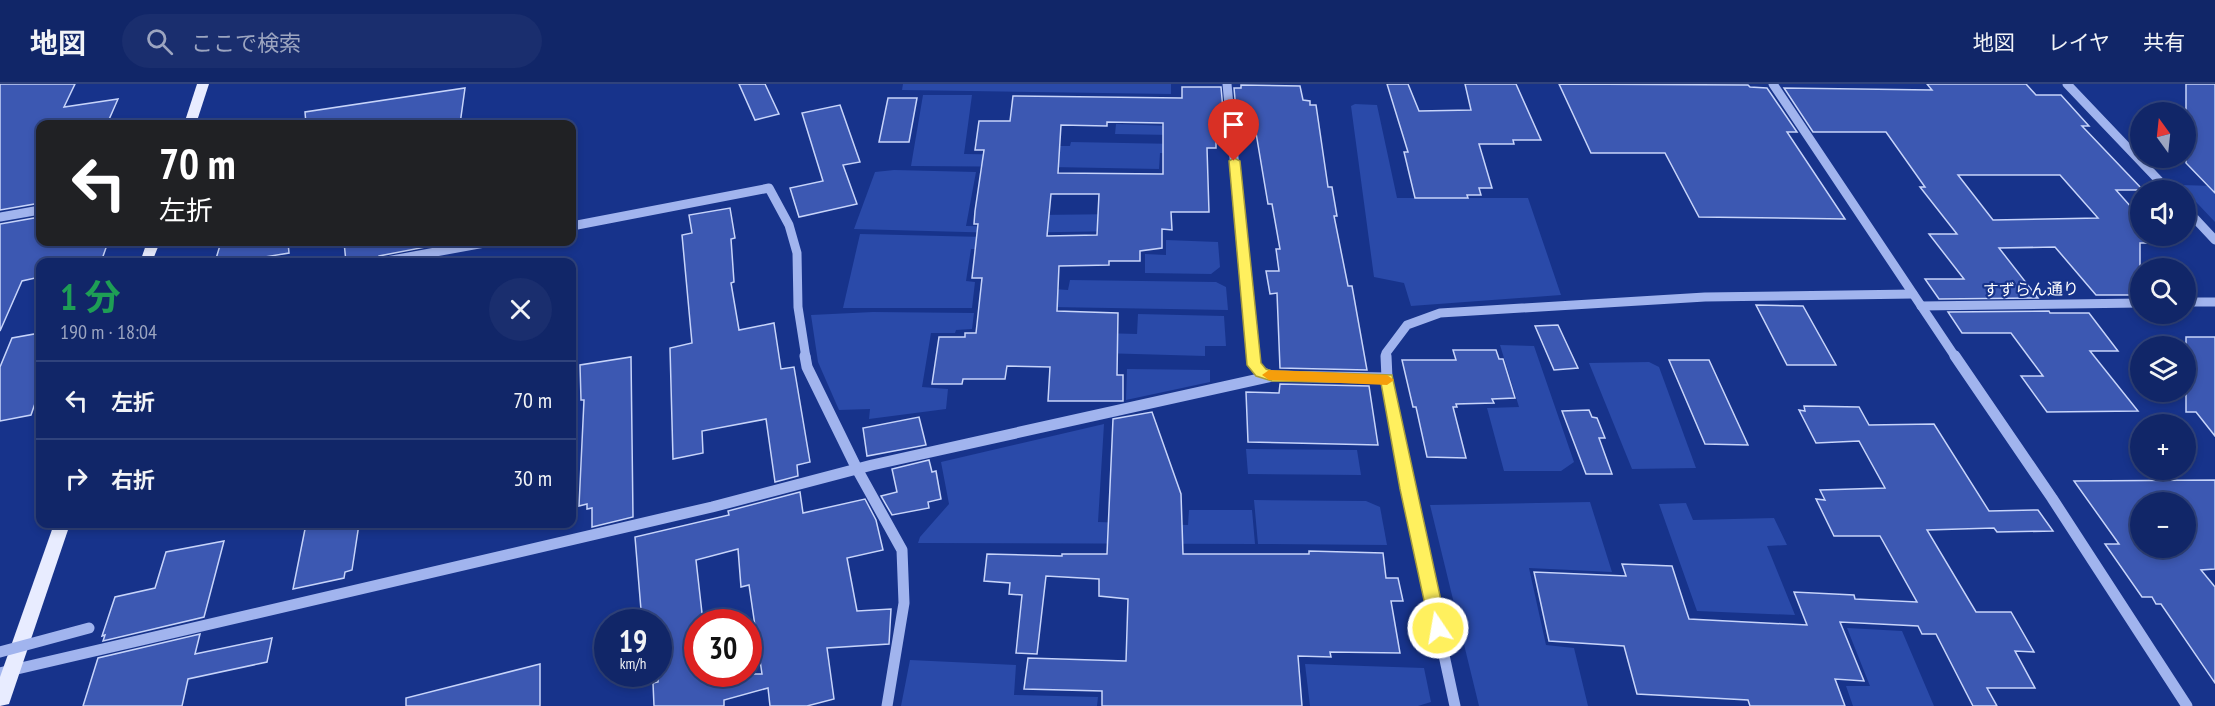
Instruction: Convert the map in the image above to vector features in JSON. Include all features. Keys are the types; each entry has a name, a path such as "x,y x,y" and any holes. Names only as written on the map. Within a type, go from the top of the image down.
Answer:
{"main road":[{"path":"191,120 203,84"},
{"path":"0,704 5,672 60,528"}],"street":[{"path":"1227,84 1254,365 1261,373 1272,376"},
{"path":"1773,84 2052,498 2187,706"},
{"path":"2067,84 2158,180"},
{"path":"576,225 769,188 789,225 797,253 798,307 807,367 857,469 902,550 904,603 887,706"},
{"path":"0,217 36,211"},
{"path":"2196,220 2215,240"},
{"path":"403,258 468,246"},
{"path":"1455,706 1408,489 1387,378 1386,353 1407,325 1440,313 1705,297 1913,294"},
{"path":"2196,302 2215,302"},
{"name":"すずらん通り","path":"1921,306 2130,303"},
{"path":"5,672 712,507 857,469 1272,376 1387,378"},
{"path":"0,652 89,628"}],"shaded area":[{"path":"903,84 1171,84 1171,94 902,90"},
{"path":"923,95 972,95 964,154 1047,155 1046,167 911,166"},
{"path":"1355,104 1377,105 1397,198 1528,198 1561,295 1411,306 1404,283 1374,277 1351,106"},
{"path":"1116,124 1172,126 1171,135 1115,134"},
{"path":"1071,142 1179,144 1180,153 1160,153 1159,169 1051,167 1054,146 1070,146"},
{"path":"894,170 976,172 966,226 1035,227 1037,215 1123,214 1122,231 1002,233 854,229 875,172"},
{"path":"2196,185 2215,186 2215,222 2196,202"},
{"path":"860,234 985,237 983,249 971,249 966,281 975,282 972,308 843,308"},
{"path":"1166,240 1218,242 1220,267 1211,274 1145,273 1145,254 1166,255"},
{"path":"1070,280 1216,282 1226,287 1228,310 1051,307 1053,289 1068,290"},
{"path":"873,312 974,313 972,329 956,330 955,333 931,333 922,387 948,389 946,409 869,419 870,409 839,410 818,362 811,315"},
{"path":"1138,314 1224,316 1226,346 1205,346 1205,356 1100,353 1102,333 1137,334"},
{"path":"1500,345 1534,346 1574,462 1561,471 1504,471 1487,408 1519,407"},
{"path":"1649,362 1659,367 1696,468 1632,469 1589,363"},
{"path":"1127,369 1210,370 1210,382 1126,400"},
{"path":"1104,424 1098,522 1188,525 1189,510 1252,510 1255,544 918,543 920,537 949,504 941,462"},
{"path":"1246,449 1357,450 1361,475 1248,474"},
{"path":"1254,500 1366,501 1380,507 1387,545 1258,544"},
{"path":"1590,502 1612,572 1529,568 1546,645 1574,648 1588,706 1479,706 1430,505"},
{"path":"1686,503 1693,520 1774,518 1787,545 1767,546 1795,615 1697,611 1659,504"},
{"path":"1847,628 1902,631 1934,706 1853,706 1846,686 1870,686"},
{"path":"910,660 1016,665 1014,695 1098,697 1097,706 901,706"},
{"path":"1305,664 1424,668 1431,702 1418,706 1310,706"}],"building":[{"path":"0,84 75,84 64,107 118,99 109,120 36,120 36,204 0,210"},
{"path":"739,84 765,84 779,114 755,120"},
{"path":"1387,84 1408,84 1419,111 1471,110 1465,84 1516,84 1541,140 1513,140 1514,144 1479,144 1492,188 1479,188 1481,195 1467,195 1468,198 1415,198 1404,152 1408,152"},
{"path":"1559,84 1748,85 1767,88 1797,132 1787,132 1845,219 1699,217 1665,153 1591,153"},
{"path":"1927,84 2026,84 2036,95 2061,95 2089,126 2082,126 2133,180 2130,180 2130,190 2116,190 2130,206 2130,246 2140,246 2140,258 2130,258 2130,295 2096,295 2055,247 1999,248 2038,298 1939,299 1925,279 1964,279 1929,234 1957,234 1920,187 1925,187 1886,132 1813,132 1784,88 1932,90","holes":["1958,175 2060,175 2098,218 1993,220"]},
{"path":"2186,84 2215,84 2215,193 2191,168 2196,168 2196,102 2186,102"},
{"path":"1241,85 1300,86 1303,100 1310,101 1310,105 1316,105 1328,187 1332,187 1337,216 1334,216 1348,286 1352,286 1367,370 1280,368 1277,293 1270,294 1266,271 1279,271 1276,249 1280,249 1272,204 1268,204 1256,133 1238,132 1234,88 1241,88"},
{"path":"1182,87 1221,87 1225,132 1216,132 1216,148 1207,148 1209,212 1171,212 1172,230 1162,229 1162,248 1140,251 1140,261 1109,261 1109,265 1059,266 1057,311 1118,313 1117,375 1123,375 1123,401 1048,401 1050,367 1007,366 1005,379 963,379 962,384 932,384 939,337 965,337 965,333 976,333 982,278 972,278 978,224 974,224 984,150 975,150 979,121 1010,121 1013,96 1182,98","holes":["1107,122 1163,123 1163,174 1058,173 1061,125 1107,126","1051,194 1099,194 1097,235 1047,236"]},
{"path":"465,88 461,120 306,120 305,112"},
{"path":"888,98 917,98 909,142 879,142"},
{"path":"840,105 860,162 843,165 857,204 799,217 790,188 823,181 802,113"},
{"path":"730,208 735,238 731,239 734,282 731,283 739,330 774,323 781,369 794,367 810,462 797,465 798,476 775,482 766,419 702,431 703,453 673,459 670,348 692,343 682,235 692,233 689,215"},
{"path":"36,218 36,246 107,246 102,258 36,258 36,278 22,281 0,331 0,224"},
{"path":"220,246 288,246 289,253 259,258 216,258"},
{"path":"344,246 431,246 377,258 346,258"},
{"path":"1756,305 1803,306 1836,365 1787,365"},
{"path":"1948,312 2089,313 2118,351 2090,351 2138,411 2047,412 2021,376 2043,376 2011,333 1962,333"},
{"path":"1558,325 1578,368 1554,370 1535,326"},
{"path":"36,334 36,401 31,415 0,421 0,367 12,338"},
{"path":"2196,337 2215,337 2215,436 2196,412 2186,412 2186,402 2196,402"},
{"path":"1453,350 1496,350 1499,359 1503,359 1515,398 1492,399 1494,403 1456,404 1457,407 1453,407 1466,458 1427,457 1416,407 1413,407 1402,360 1456,360"},
{"path":"631,357 633,517 592,527 592,508 587,509 587,504 579,506 584,400 581,400 580,365"},
{"path":"1669,360 1709,360 1748,445 1705,444"},
{"path":"1280,384 1369,386 1378,445 1248,442 1246,392 1279,393"},
{"path":"1804,406 1859,407 1869,425 1934,424 1989,511 2038,510 2053,531 1997,532 1994,528 1927,530 1976,612 2011,612 2034,652 2015,651 2035,688 1987,688 1997,706 1973,706 1936,634 1922,634 1918,626 1840,622 1864,681 1835,679 1845,706 1750,706 1748,700 1637,694 1624,646 1549,641 1534,572 1626,576 1622,564 1672,566 1689,619 1807,625 1794,592 1854,595 1855,599 1917,602 1880,536 1834,536 1816,499 1825,500 1820,490 1885,488 1859,441 1816,443 1799,410 1805,411"},
{"path":"1589,410 1592,417 1597,418 1605,438 1599,438 1612,474 1586,474 1562,411"},
{"path":"1152,412 1181,494 1183,554 1309,554 1309,551 1383,553 1386,578 1398,578 1403,601 1391,601 1400,653 1330,652 1331,657 1298,656 1302,706 1102,706 1102,691 1024,689 1028,658 1126,661 1128,599 1099,596 1099,579 1046,576 1037,654 1016,653 1022,595 1009,594 1010,583 984,581 987,554 1062,556 1062,554 1107,554 1113,419"},
{"path":"919,417 926,445 867,456 863,428"},
{"path":"929,460 932,472 936,471 941,499 928,502 929,508 892,515 881,496 897,492 892,469"},
{"path":"2215,480 2215,569 2201,570 2215,587 2215,683 2161,604 2156,604 2152,597 2142,597 2105,544 2119,544 2074,481"},
{"path":"800,492 803,513 865,499 876,520 883,550 847,558 857,611 891,609 889,644 827,648 834,699 807,706 770,706 768,688 724,700 724,706 654,706 653,687 672,687 672,609 641,609 635,537 729,515 728,511"},
{"path":"305,528 358,528 352,570 345,572 344,578 293,589"},
{"path":"224,541 204,617 103,641 105,635 102,636 115,597 155,588 166,552"},
{"path":"200,634 195,654 272,638 267,662 188,679 182,706 83,706 98,658"},
{"path":"540,664 540,706 406,706 406,698"}],"slow traffic":[{"path":"1269,375 1387,378 1387,380"}],"route":[{"path":"1234,161 1254,365 1261,373 1272,376 1387,378 1438,628"}]}
